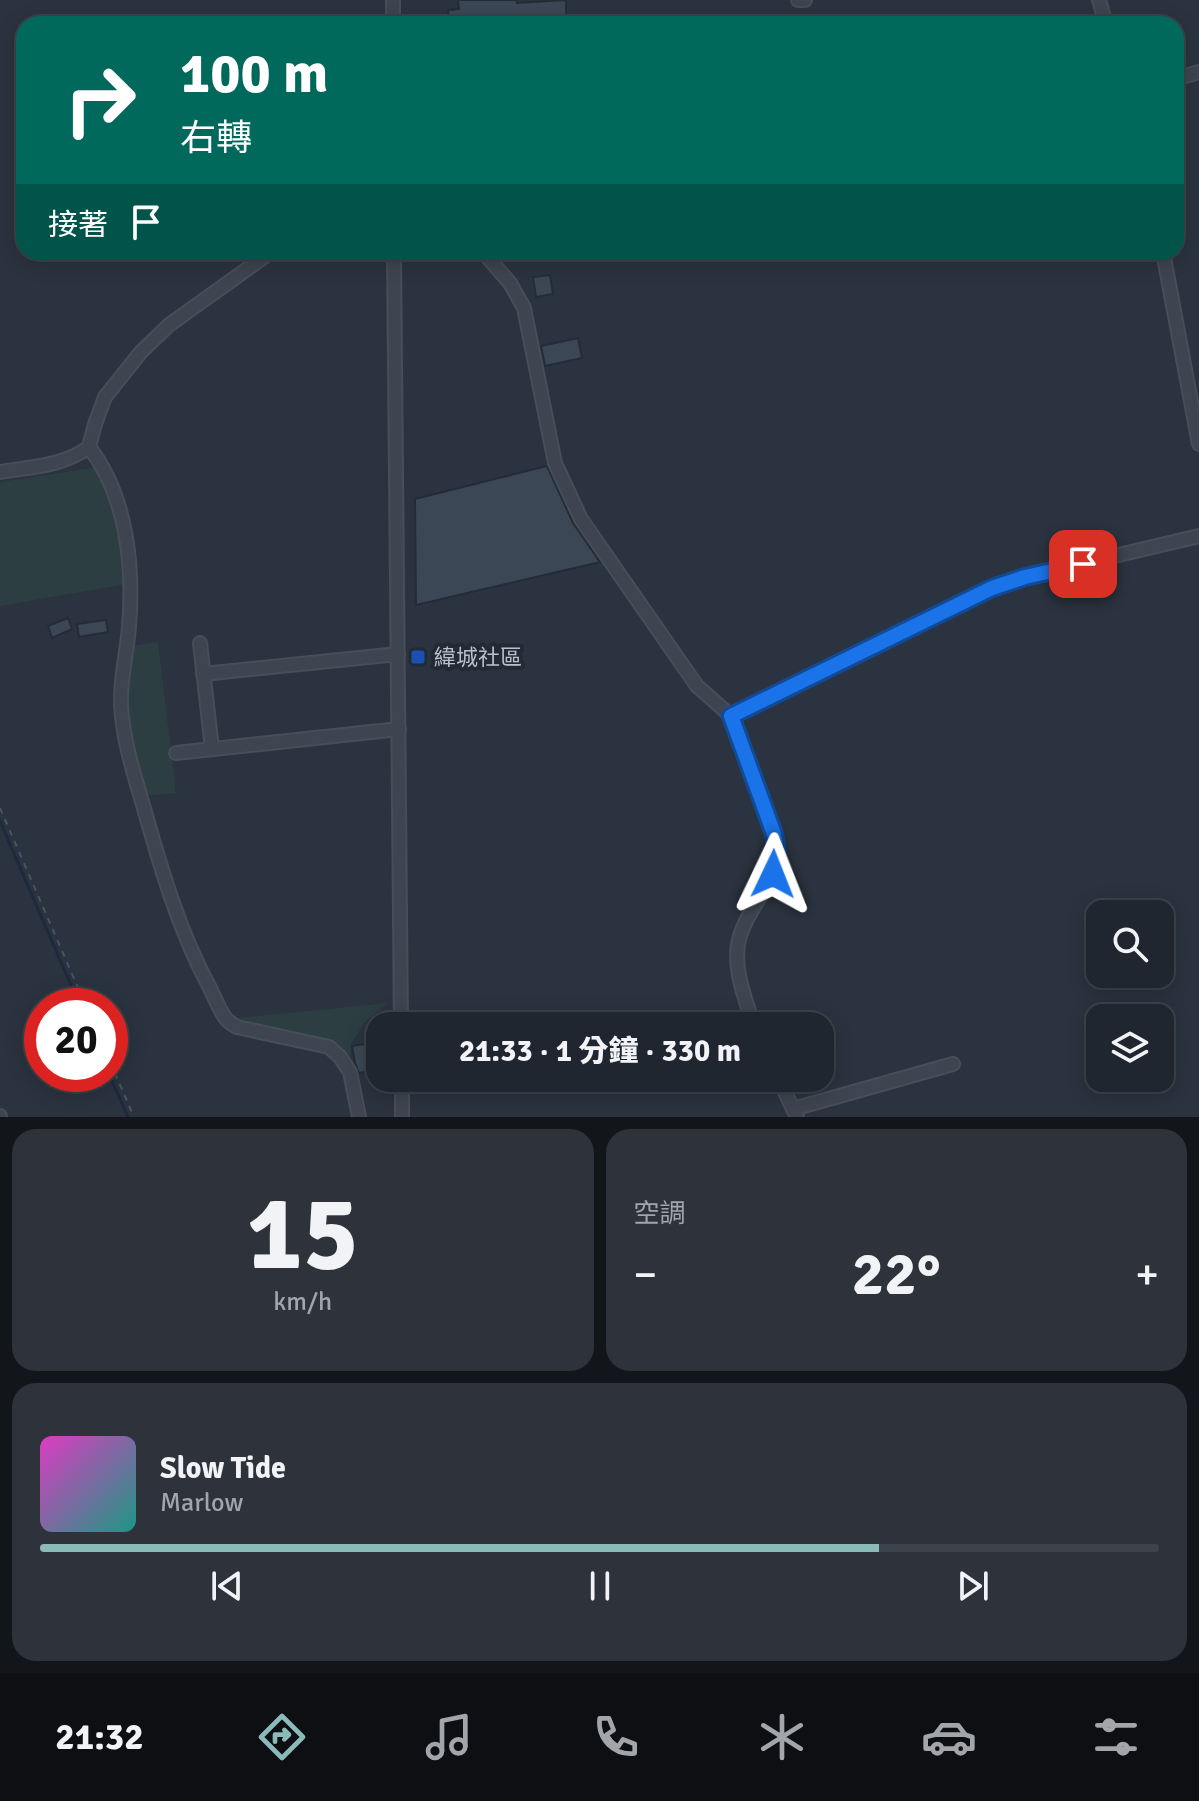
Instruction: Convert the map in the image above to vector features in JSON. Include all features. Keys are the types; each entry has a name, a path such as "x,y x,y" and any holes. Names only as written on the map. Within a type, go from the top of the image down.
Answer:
{"street":[{"path":"798,0 805,0"},
{"path":"0,472 51,464 89,447 105,397 141,352 169,325 260,260"},
{"path":"394,260 401,1012"},
{"path":"490,260 510,283 524,308 555,463 581,519 697,686 731,716 774,834 777,863 740,937 737,966 750,1012"},
{"path":"1164,260 1199,444"},
{"path":"89,447 99,460 116,499 128,552 130,612 121,703 125,741 152,836 192,955 226,1019 237,1027 329,1047 340,1057 350,1072 359,1117"},
{"path":"731,716 992,588 1025,577 1199,536"},
{"path":"200,643 212,749"},
{"path":"203,674 398,654"},
{"path":"176,753 399,729"},
{"path":"785,1092 795,1113 953,1064"},
{"path":"402,1092 402,1117"}],"path":[{"path":"0,808 78,988"},
{"path":"123,1092 134,1117"}],"shaded area":[{"path":"98,467 120,525 127,584 0,606 0,482"},
{"path":"158,642 176,793 144,796 124,702 131,646"},
{"path":"388,1003 377,1012 366,1012 366,1021 351,1044 350,1066 343,1055 238,1025 229,1019"}],"building":[{"path":"458,0 516,0 517,3 566,0 566,16 448,16 448,10 459,9"},
{"path":"550,275 553,294 536,297 533,277"},
{"path":"578,338 582,358 545,366 541,346"},
{"path":"547,466 573,523 600,562 416,605 415,499"},
{"path":"68,618 72,629 52,638 48,626"},
{"path":"106,620 108,632 79,637 77,624"},
{"path":"366,1044 366,1072 359,1073 352,1046"}],"waterway":[{"path":"0,821 72,988"},
{"path":"117,1092 128,1117"}],"place":[{"name":"緯城社區","path":"418,657"}],"route":[{"path":"773,874 777,863 774,834 731,716 992,588 1083,564"}]}
